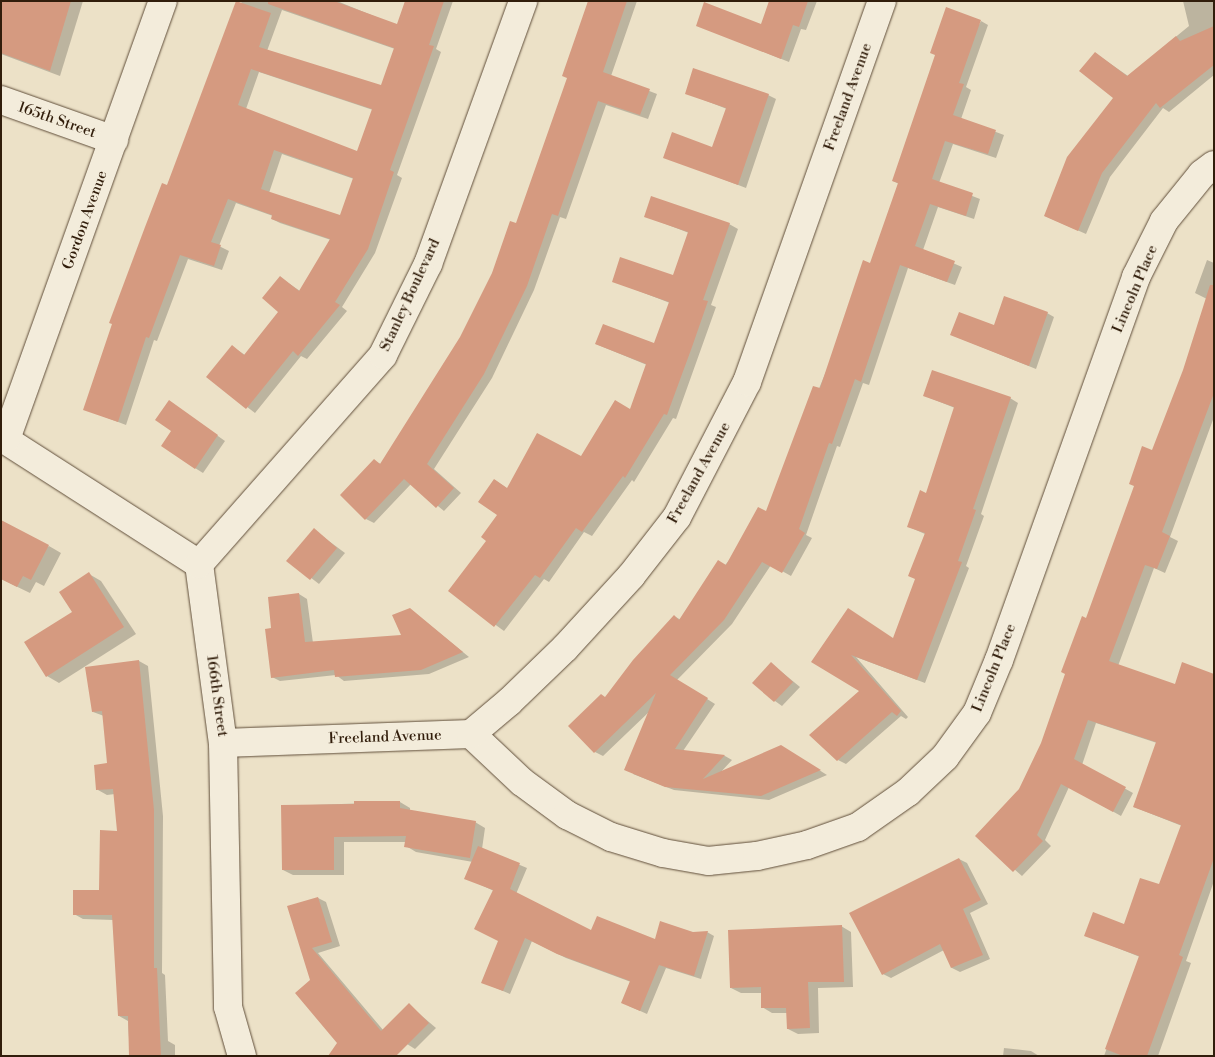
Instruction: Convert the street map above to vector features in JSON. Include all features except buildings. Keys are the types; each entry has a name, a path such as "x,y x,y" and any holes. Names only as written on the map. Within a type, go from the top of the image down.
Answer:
{"street":[{"name":"Gordon Avenue","path":"4,438 163,1"},
{"name":"Stanley Boulevard","path":"199,564 383,355 428,264 523,1"},
{"name":"Freeland Avenue","path":"223,743 471,734 510,702 565,648 631,576 677,518 747,382 882,1"},
{"name":"165th Street","path":"1,100 114,140"},
{"name":"Lincoln Place","path":"471,734 522,782 567,815 611,837 663,853 708,861 757,856 807,845 858,827 908,792 945,757 977,713 999,660 1136,276 1164,221 1202,174 1214,165"},
{"path":"4,438 199,564"},
{"name":"166th Street","path":"199,564 223,743 228,1006 242,1056"}]}
